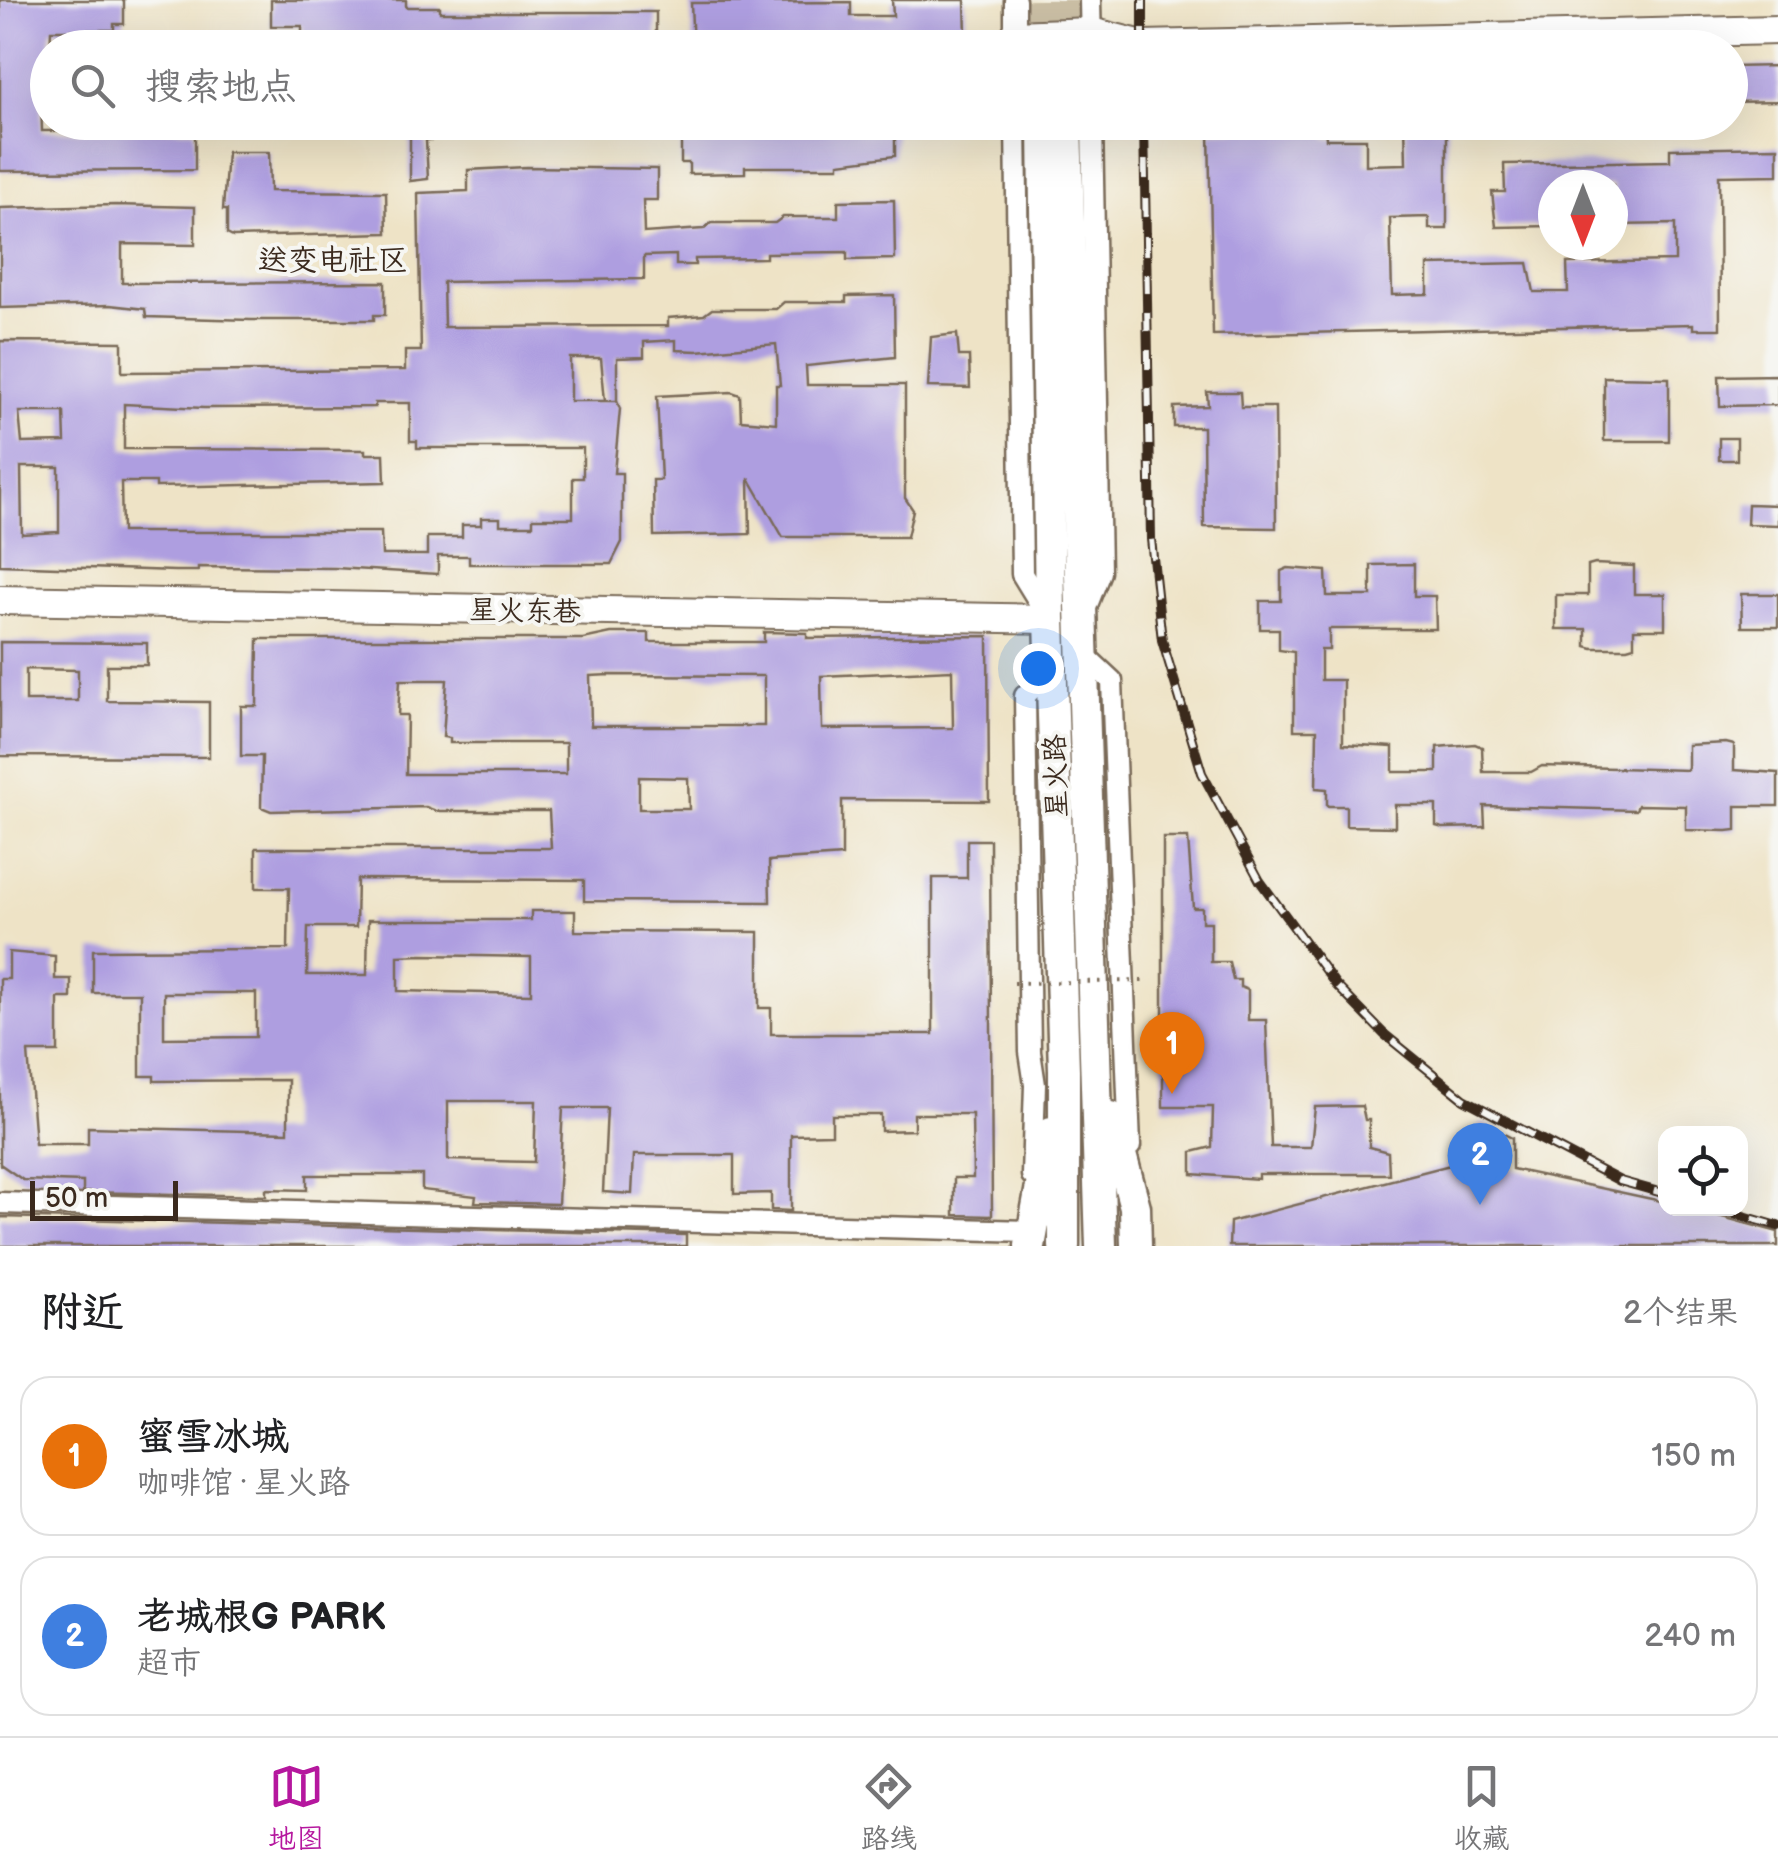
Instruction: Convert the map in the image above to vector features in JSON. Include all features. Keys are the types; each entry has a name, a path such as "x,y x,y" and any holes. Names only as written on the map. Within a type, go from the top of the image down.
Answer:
{"main road":[{"name":"星火路","path":"1055,140 1050,620 1064,1070 1064,1246"},
{"name":"星火路","path":"1056,140 1084,655 1101,1246"},
{"path":"1030,1239 1064,1070"},
{"path":"1099,1074 1136,1207 1136,1246"}],"street":[{"path":"1015,0 1015,30"},
{"path":"1090,0 1091,30"},
{"path":"1748,31 1778,30"},
{"name":"星火东巷","path":"0,600 1050,620"},
{"path":"1084,655 1112,680 1124,1086 1136,1207"},
{"path":"0,1203 1030,1239 1035,1085 1030,1052 1024,696 1052,668"}],"path":[{"path":"1014,983 1143,981"}],"building":[{"path":"0,0 124,0 124,24 114,24 114,30 30,30 30,140 195,140 195,170 0,171"},
{"path":"271,0 406,0 406,7 440,7 440,12 656,12 656,30 302,30 302,26 271,26"},
{"path":"892,0 965,0 966,30 692,30 691,3 851,2 851,16 893,16"},
{"path":"1778,66 1778,101 1748,102 1748,67"},
{"path":"410,140 426,140 428,179 410,181"},
{"path":"895,140 895,156 839,163 839,167 745,167 745,173 689,174 689,163 681,163 681,141"},
{"path":"1209,140 1366,140 1366,165 1406,164 1405,140 1447,140 1447,229 1429,229 1429,217 1390,218 1392,295 1428,294 1428,265 1528,263 1534,292 1568,292 1567,263 1675,261 1675,224 1628,225 1628,170 1538,170 1538,226 1496,227 1492,192 1505,192 1504,164 1670,161 1670,149 1778,147 1778,175 1719,176 1720,329 1693,329 1693,324 1213,335"},
{"path":"227,152 269,152 270,191 386,192 387,233 233,237 227,234 227,210 223,210"},
{"path":"657,169 657,200 643,200 644,233 703,229 711,223 775,223 783,217 838,217 838,201 894,200 895,259 847,260 847,252 766,253 766,258 695,259 695,265 676,265 676,255 644,256 644,279 443,282 444,327 668,326 668,318 704,315 712,309 776,309 784,302 846,302 846,296 894,295 895,357 806,366 807,385 905,385 905,498 913,510 907,537 783,537 749,478 750,534 654,536 653,480 661,480 657,396 732,392 740,395 741,420 776,423 776,385 780,385 776,344 697,351 676,350 676,340 644,342 644,357 617,358 620,409 614,473 622,473 622,542 611,564 469,564 469,556 438,556 438,574 335,568 198,567 198,571 175,571 0,565 0,341 122,342 122,372 405,370 405,351 421,351 418,193 468,191 468,170","holes":["570,358 601,358 605,401 570,401","375,403 410,403 410,441 417,441 417,448 583,448 583,478 573,478 573,518 533,518 533,525 500,525 500,518 481,518 481,525 462,525 462,537 427,537 427,555 382,555 381,532 122,532 121,482 156,482 156,487 385,482 384,454 365,454 365,450 124,449 124,404 204,408 375,407","19,412 64,412 65,442 22,443","21,467 59,467 59,532 22,534"]},
{"path":"195,207 195,245 122,244 122,283 385,282 385,315 374,315 374,320 251,320 146,317 145,309 110,305 0,308 0,208"},
{"path":"957,334 959,356 969,356 970,388 928,387 931,337"},
{"path":"1778,375 1778,405 1720,406 1719,376"},
{"path":"1604,377 1669,378 1669,441 1604,441"},
{"path":"1207,392 1240,392 1241,407 1275,407 1276,528 1204,527 1203,427 1174,427 1174,407 1208,406"},
{"path":"1719,438 1737,438 1737,460 1719,460"},
{"path":"1748,504 1778,505 1778,525 1747,524"},
{"path":"1414,564 1414,596 1435,596 1436,629 1329,629 1329,650 1321,650 1321,680 1343,680 1343,744 1393,747 1393,772 1437,772 1437,747 1475,744 1482,747 1483,772 1531,772 1542,766 1688,770 1688,745 1726,743 1734,745 1734,770 1778,773 1778,806 1736,806 1736,830 1727,831 1686,830 1686,806 1638,805 1636,810 1484,806 1485,827 1443,828 1436,826 1436,805 1395,805 1395,827 1346,826 1346,806 1327,806 1327,789 1316,788 1317,730 1294,730 1294,652 1279,650 1279,629 1260,629 1260,601 1281,601 1281,571 1288,568 1326,571 1327,596 1371,596 1371,565"},
{"path":"1588,566 1634,566 1634,594 1665,594 1665,629 1634,629 1634,646 1627,648 1593,648 1586,646 1586,629 1556,629 1556,595 1588,595"},
{"path":"1741,594 1778,594 1778,627 1742,627"},
{"path":"764,632 807,633 807,638 988,636 989,801 842,800 842,856 769,861 770,902 584,901 584,880 357,879 356,927 308,927 307,975 367,975 368,920 531,920 531,911 575,911 575,931 759,932 759,1008 771,1008 771,1034 933,1034 933,878 967,878 967,840 990,840 992,1216 954,1215 954,1178 973,1178 972,1114 914,1114 914,1130 881,1131 881,1115 832,1115 832,1134 791,1135 791,1211 771,1210 771,1193 734,1194 734,1155 634,1155 632,1194 603,1192 607,1108 563,1108 558,1204 475,1202 476,1196 422,1190 422,1175 307,1175 307,1190 266,1189 266,1196 83,1192 83,1182 23,1180 0,1164 0,979 9,979 9,952 55,956 55,979 71,979 71,998 58,998 58,1052 28,1052 35,1144 88,1144 88,1127 288,1132 288,1080 154,1081 154,1076 140,1076 140,993 93,993 93,950 288,949 289,888 256,888 256,848 551,848 549,811 436,811 426,807 271,811 261,807 262,756 241,756 241,706 257,706 258,639 583,639 611,633 649,633 649,642 764,642","holes":["952,670 953,728 822,729 821,676","590,676 764,676 764,726 591,726","400,680 447,680 443,737 450,738 450,743 566,743 566,774 406,774 407,715 398,715","639,777 688,778 689,809 639,809","398,956 531,957 531,994 398,991","164,993 256,993 256,1037 164,1038","448,1101 536,1101 534,1162 448,1160"]},
{"path":"0,642 147,643 147,665 107,665 107,701 209,702 209,757 0,756","holes":["26,669 78,670 78,701 26,701"]},
{"path":"1163,838 1188,838 1193,908 1202,908 1202,922 1211,922 1211,962 1229,962 1233,980 1240,980 1240,987 1248,990 1248,1020 1266,1020 1271,1147 1311,1147 1315,1107 1362,1106 1365,1120 1369,1120 1369,1147 1388,1152 1389,1174 1258,1174 1258,1179 1192,1174 1192,1152 1212,1147 1213,1107 1163,1107"},
{"path":"1480,1122 1512,1138 1512,1169 1658,1200 1658,1216 1719,1216 1778,1232 1778,1246 1229,1246 1230,1222 1481,1157"},
{"path":"0,1217 686,1235 686,1246 0,1246"}],"tunnel":[{"path":"1042,0 1043,30"},
{"path":"1064,0 1065,30"}],"railway":[{"path":"1143,0 1143,30"},
{"path":"1144,140 1151,539 1162,640 1202,773 1260,881 1336,985 1384,1034 1464,1099 1620,1181 1658,1192"},
{"path":"1744,1216 1778,1226"}],"place":[{"name":"蜜雪冰城","path":"1172,1094"},
{"name":"老城根G PARK","path":"1480,1205"}],"district":[{"name":"送变电社区","path":"333,260"}]}
